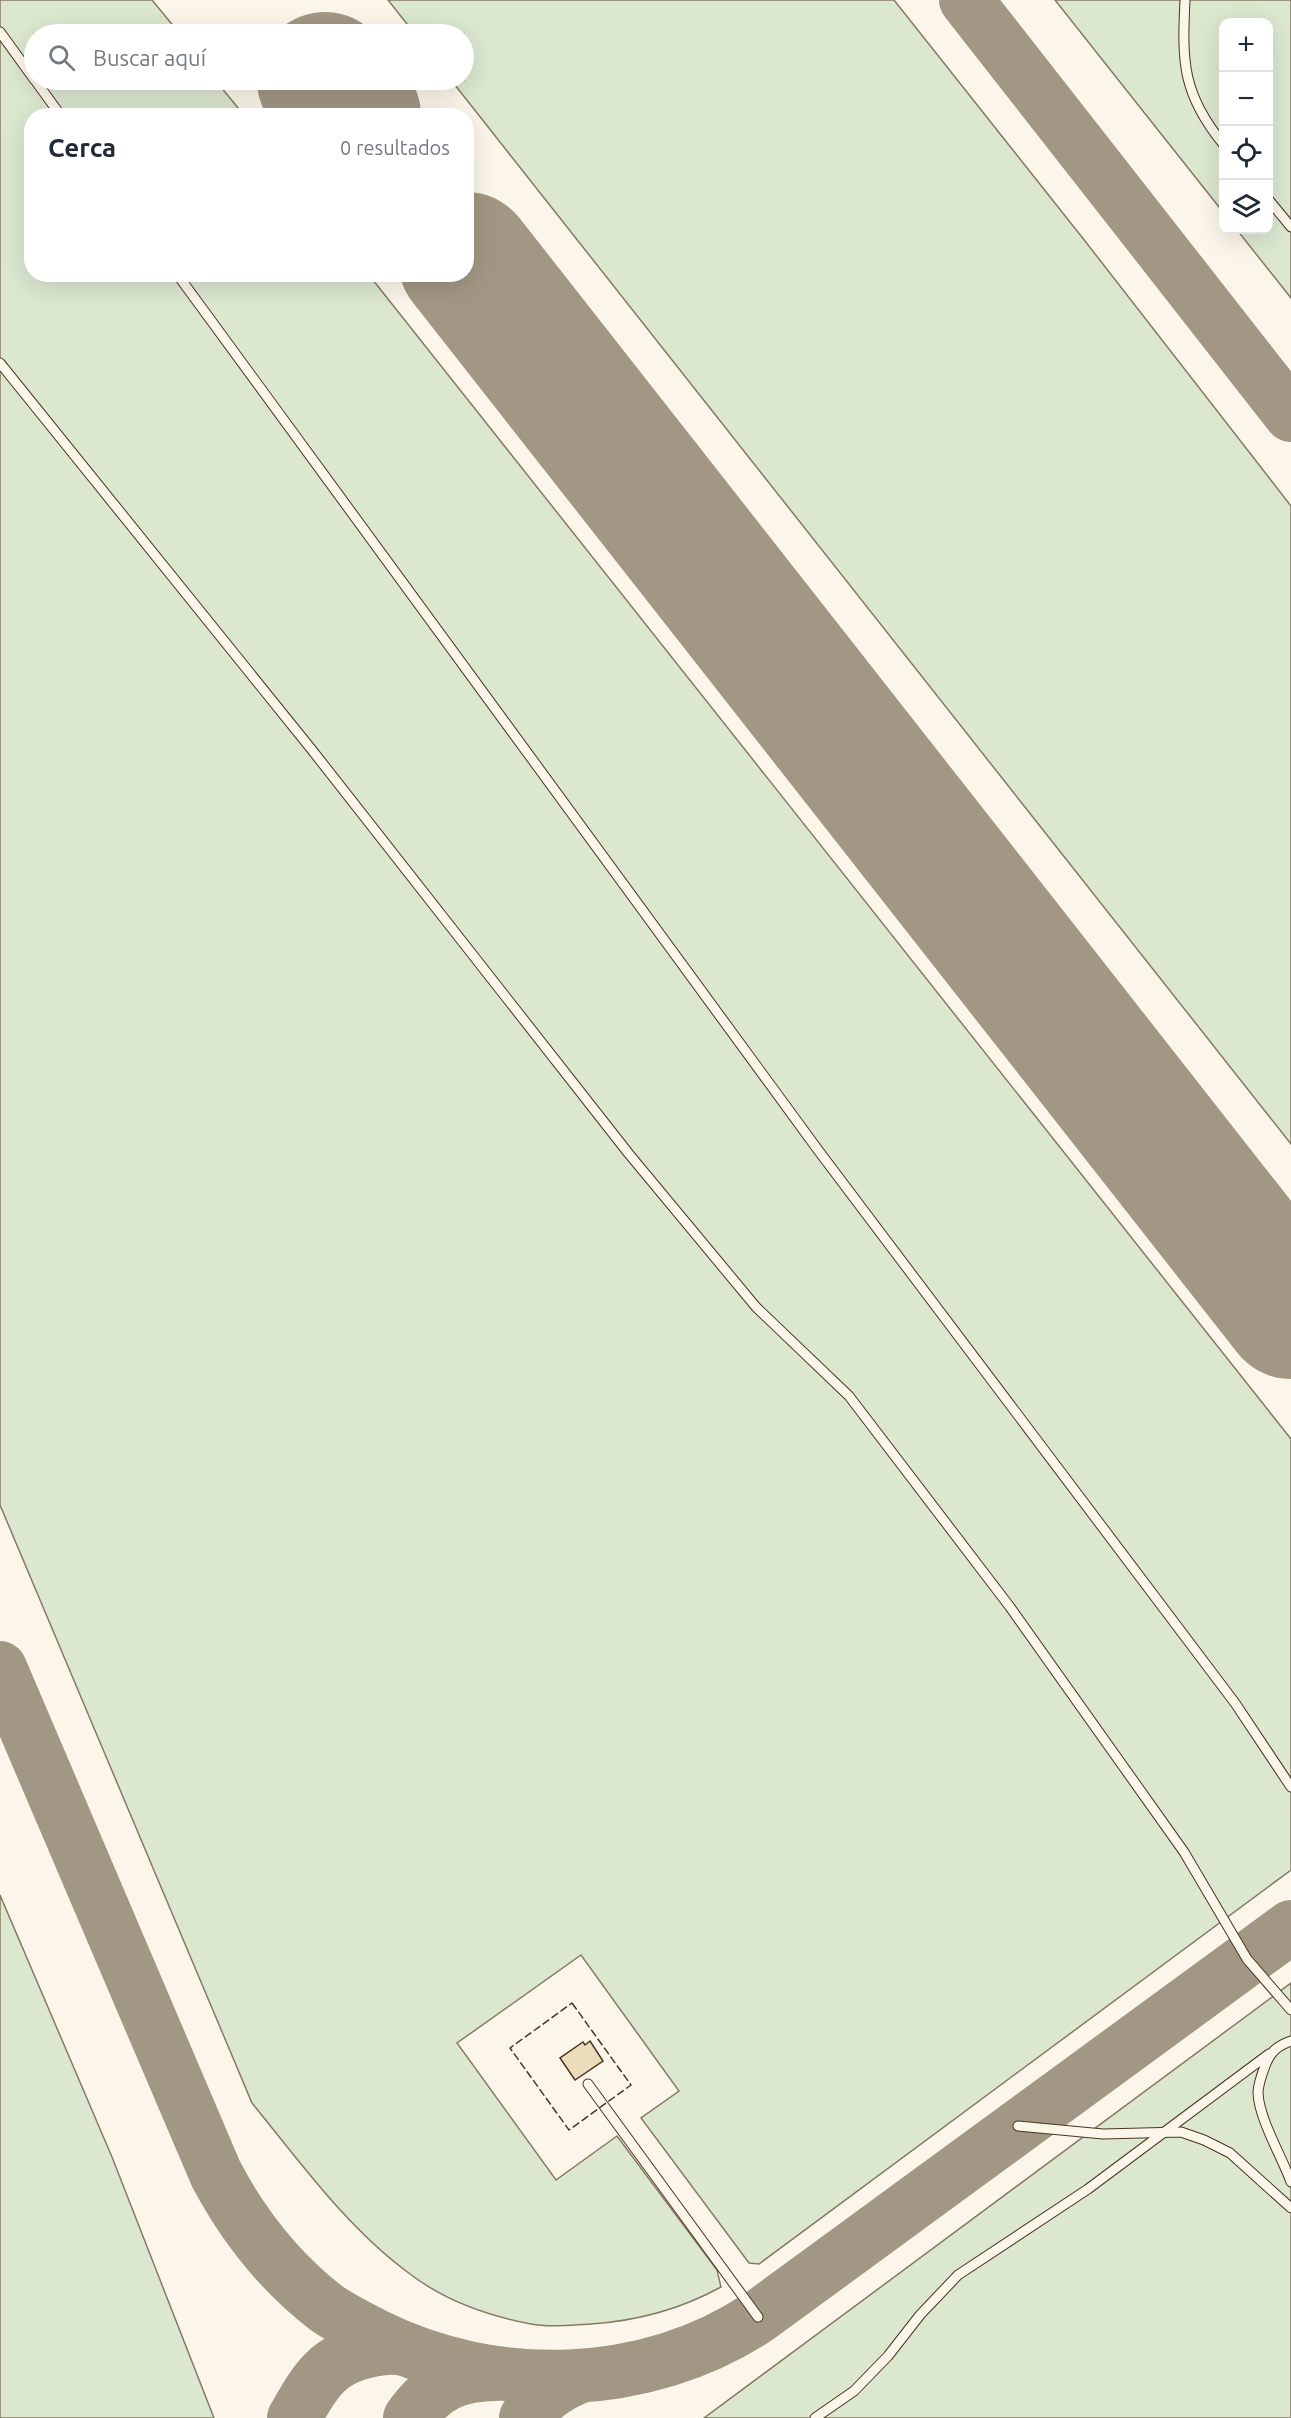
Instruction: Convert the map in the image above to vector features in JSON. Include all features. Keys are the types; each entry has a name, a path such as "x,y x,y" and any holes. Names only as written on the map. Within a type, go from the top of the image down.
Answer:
{"lane":[{"path":"1185,0 1183,53 1189,89 1212,131 1219,139"},
{"path":"0,32 24,64"},
{"path":"43,90 55,108"},
{"path":"1273,205 1291,227"},
{"path":"183,282 818,1150 1235,1703 1291,1787"},
{"path":"0,363 312,750 629,1154 756,1307 849,1396 1010,1607 1184,1852 1247,1959 1291,2010"},
{"path":"815,2418 854,2391 888,2356 920,2315 958,2275 1088,2189 1280,2045 1291,2042"},
{"path":"1269,2054 1260,2078 1258,2093 1267,2127 1291,2182"},
{"path":"588,2084 758,2318"},
{"path":"1018,2126 1103,2134 1165,2132 1189,2134 1230,2153 1291,2208"}],"green space":[{"path":"0,0 152,0 172,24 24,24 24,90 223,90 238,108 24,108 24,282 375,282 1291,1439 1291,1870 759,2264 749,2263 641,2118 679,2091 581,1955 457,2043 556,2180 617,2136 717,2270 721,2287 690,2302 658,2313 608,2322 546,2326 515,2321 483,2312 437,2292 410,2274 366,2237 326,2194 252,2103 0,1505"},
{"path":"388,0 894,0 1085,241 1291,506 1291,1144 459,90 474,90 474,24 407,24"},
{"path":"1055,0 1291,0 1291,298 1240,234 1273,234 1273,18 1219,18 1219,207"},
{"path":"0,1895 112,2157 214,2418 0,2418"},
{"path":"1291,1983 1291,2418 704,2418"}],"building":[{"path":"590,2041 603,2061 575,2080 560,2058 583,2042 585,2045"}],"taxiway":[{"path":"966,0 1291,415"},
{"path":"1278,1294 1291,1308"},
{"path":"0,1668 216,2174 250,2229 277,2263 308,2293 331,2311 376,2336 422,2355 470,2368 519,2375 570,2376 619,2371 668,2359 715,2341 758,2317 1291,1927"},
{"path":"294,2418 322,2375 341,2360 376,2349 404,2349"},
{"path":"410,2418 427,2398 447,2384 469,2376 496,2374"},
{"path":"526,2418 548,2393 578,2377"}],"runway":[{"path":"333,90 347,108"},
{"path":"474,270 1291,1311"}],"fence":[{"path":"572,2003 631,2085 569,2130 510,2048 572,2003"}]}
